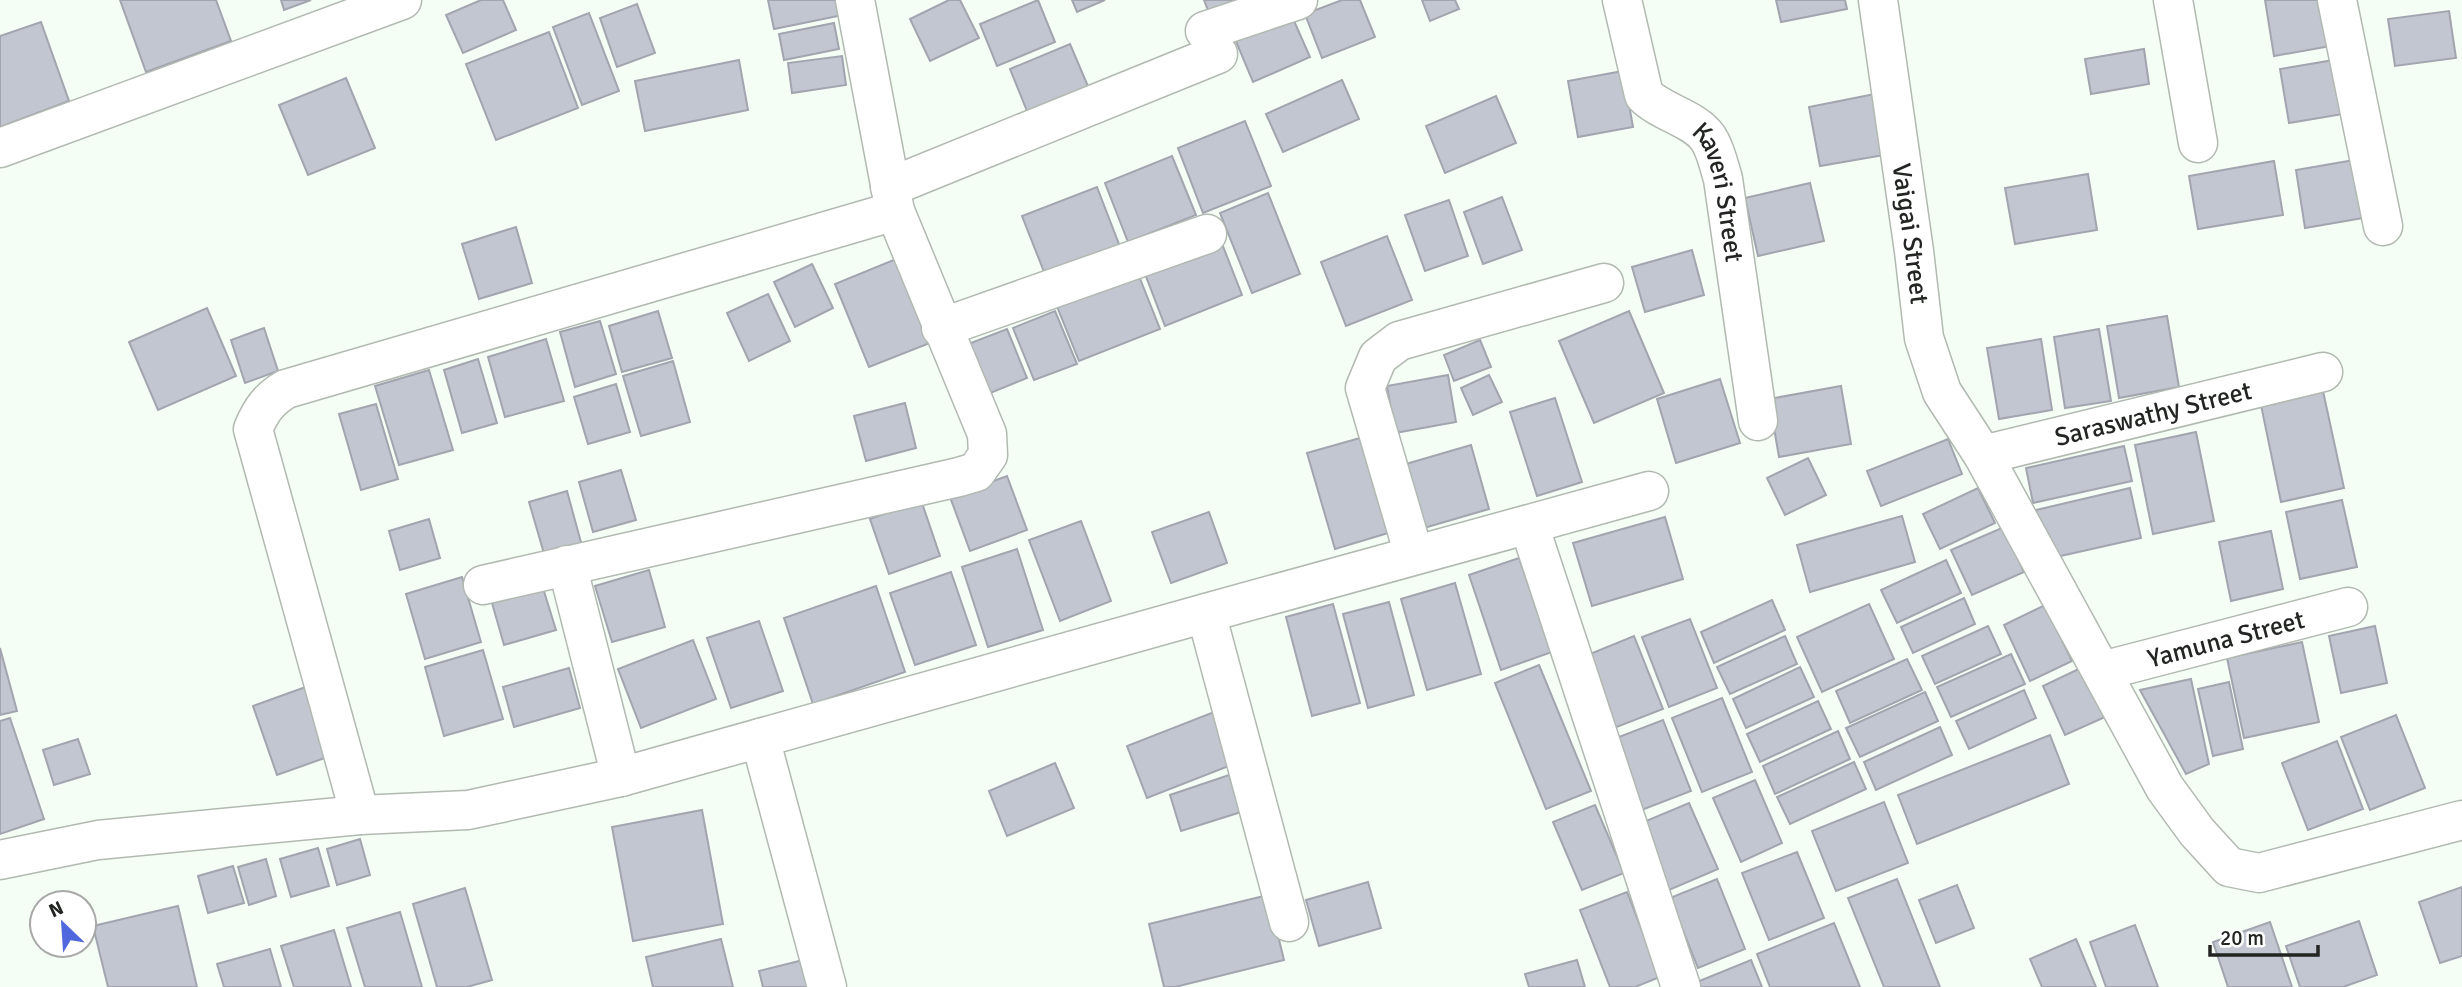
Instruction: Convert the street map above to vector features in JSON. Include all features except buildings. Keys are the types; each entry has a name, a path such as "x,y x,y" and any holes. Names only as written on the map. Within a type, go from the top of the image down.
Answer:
{"street":[{"path":"0,148 402,0"},
{"path":"483,585 976,472 988,455 987,434 892,199 855,0"},
{"path":"360,815 253,429 260,412 272,397 286,389 892,199 1297,0"},
{"name":"Kaveri Street","path":"1622,0 1644,95 1655,106 1698,127 1708,138 1715,154 1723,179 1758,421"},
{"name":"Vaigai Street","path":"1878,0 1924,338 1942,391 1983,455 2165,788 2197,832 2229,867 2259,873 2462,820"},
{"path":"2173,0 2198,144"},
{"path":"2337,0 2383,226"},
{"path":"942,328 1207,234"},
{"path":"1414,555 1365,388 1378,357 1399,341 1604,283"},
{"name":"Saraswathy Street","path":"1983,455 2323,372"},
{"path":"0,860 97,840 360,815 467,810 621,777 1206,612 1649,491"},
{"path":"1529,525 1681,987"},
{"path":"567,565 621,777"},
{"name":"Yamuna Street","path":"2102,671 2348,607"},
{"path":"1206,612 1289,922"},
{"path":"760,738 827,987"}]}
